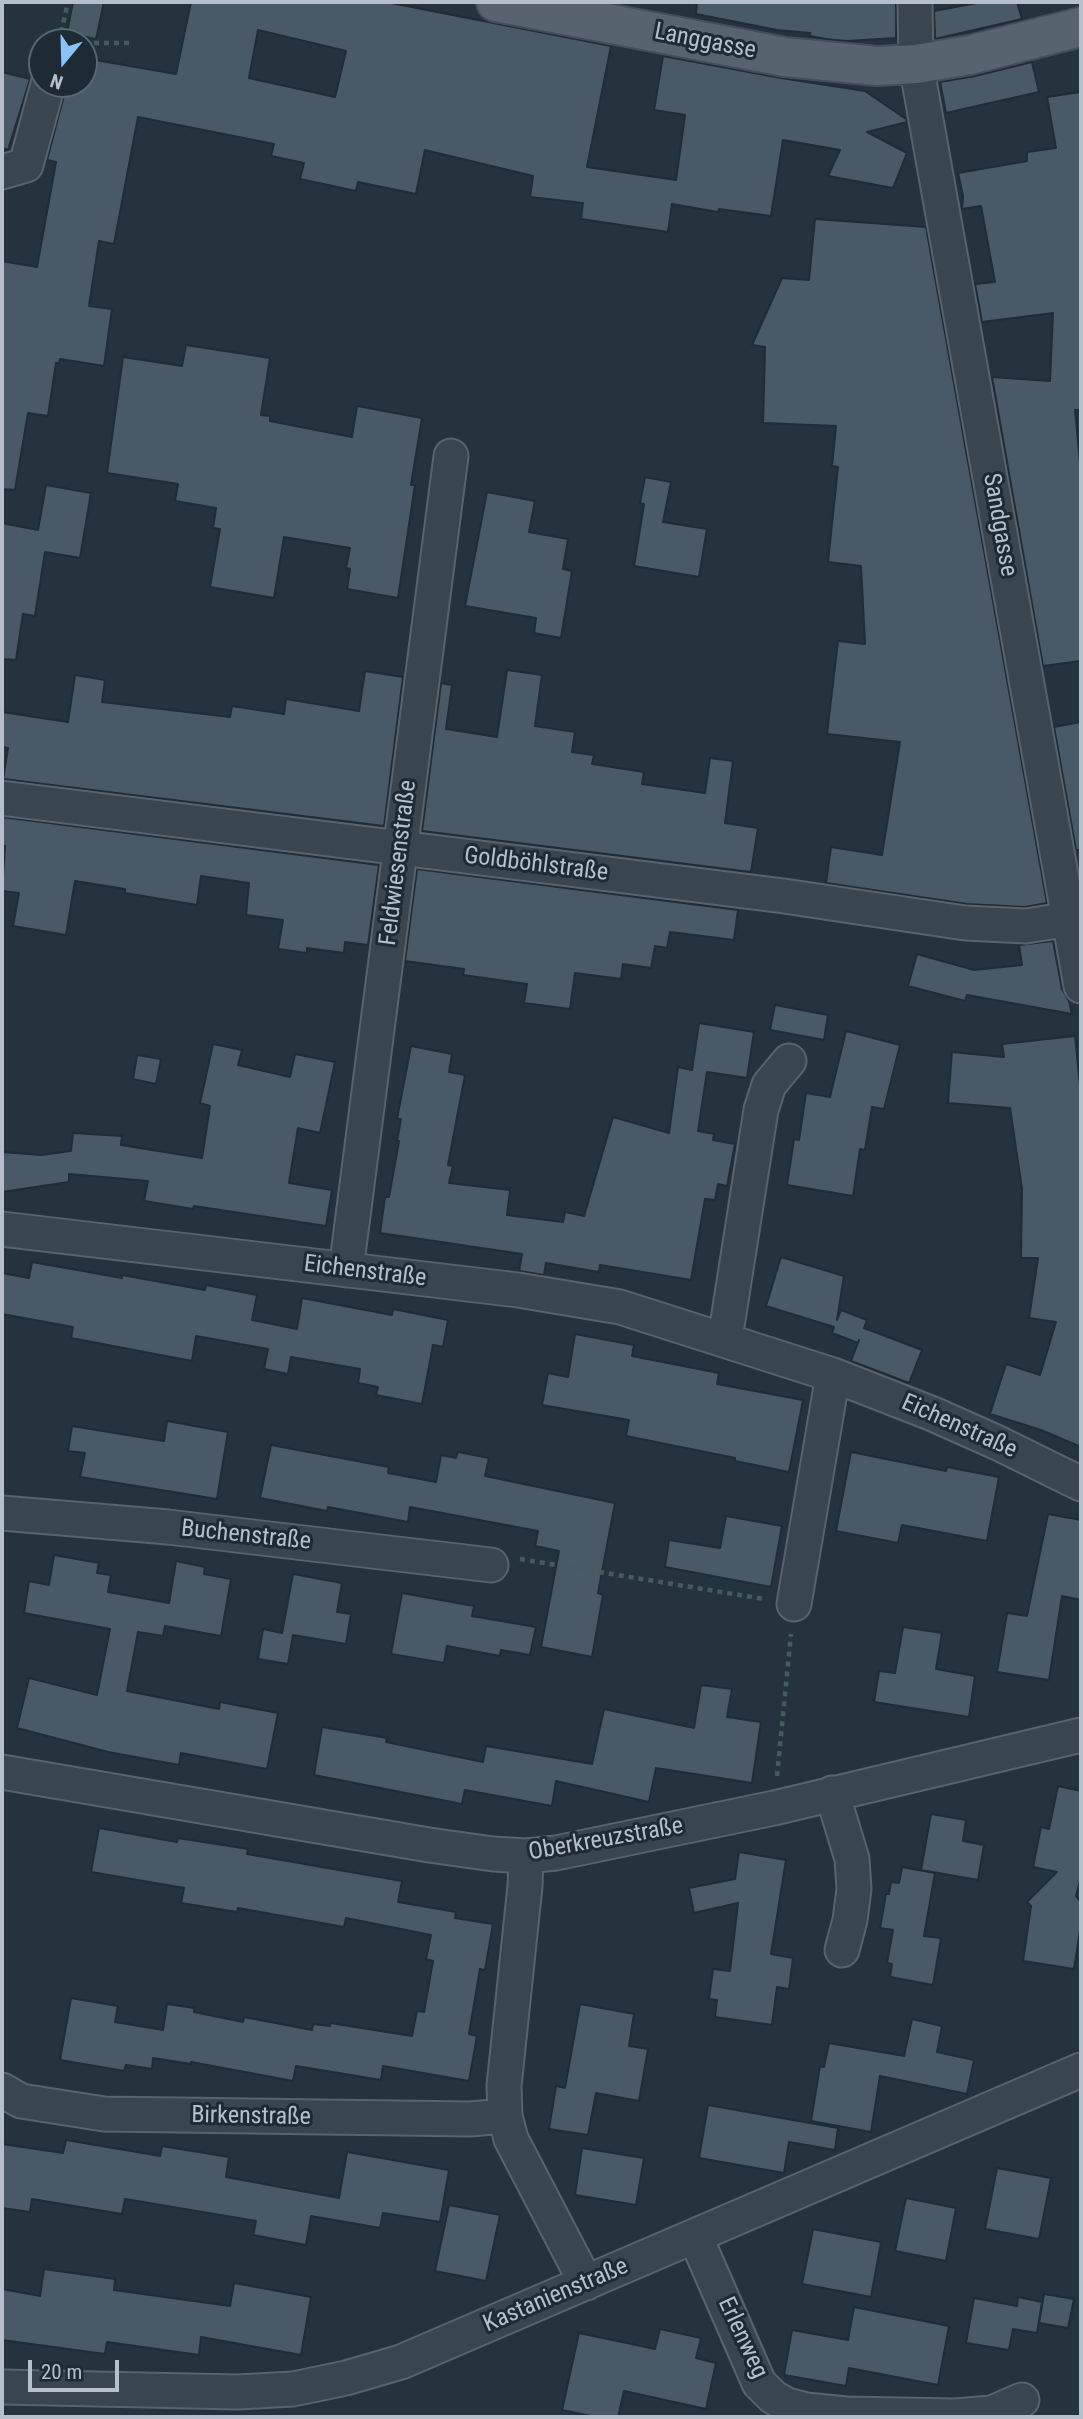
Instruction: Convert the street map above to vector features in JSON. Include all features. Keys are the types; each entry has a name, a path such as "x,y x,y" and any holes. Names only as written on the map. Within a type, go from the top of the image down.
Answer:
{"main road":[{"name":"Langgasse","path":"496,2 785,57 877,66 916,65 970,55 1081,27"}],"street":[{"name":"Sandgasse","path":"915,2 916,65 1081,986"},
{"path":"2,172 26,164 44,98"},
{"name":"Feldwiesenstraße","path":"346,1270 451,456"},
{"name":"Goldböhlstraße","path":"2,798 785,896 976,924 1026,926 1070,919"},
{"path":"724,1339 761,1110 769,1085 789,1061"},
{"name":"Eichenstraße","path":"2,1229 570,1297 620,1307 833,1376 944,1419 1081,1484"},
{"path":"794,1604 833,1376"},
{"name":"Buchenstraße","path":"2,1513 275,1539 491,1565"},
{"name":"Oberkreuzstraße","path":"2,1772 394,1839 493,1854 526,1856 556,1853 774,1808 1081,1735"},
{"path":"832,1793 852,1859 854,1889 842,1950"},
{"path":"526,1856 504,2086 505,2116 511,2139 586,2283"},
{"name":"Kastanienstraße","path":"2,2387 238,2392 293,2389 346,2378 401,2362 1081,2070"},
{"name":"Birkenstraße","path":"2,2090 21,2101 104,2114 470,2119 505,2116"},
{"name":"Erlenweg","path":"695,2236 760,2382 773,2397 787,2405 846,2414 955,2416 992,2413 1022,2400"}],"path":[{"path":"62,28 68,2"},
{"path":"98,43 133,43"},
{"path":"491,1565 516,1559 794,1604 774,1808"}],"building":[{"path":"73,2 104,2 98,30 68,28"},
{"path":"191,2 386,2 611,46 587,167 676,180 685,115 654,110 663,56 865,91 907,122 867,132 907,153 893,188 828,176 840,150 783,140 771,216 719,209 718,212 672,204 668,232 581,219 583,203 530,197 533,176 425,150 416,194 358,182 356,191 300,179 304,163 271,156 274,144 138,117 114,244 99,241 89,306 112,309 104,366 60,359 59,363 56,363 48,416 28,413 15,490 2,489 2,261 37,267 56,162 47,160 63,98 98,98 98,60 176,74","holes":["258,30 346,51 335,97 249,78"]},
{"path":"697,2 896,2 896,38 847,41 825,39 810,36 810,33 777,30 696,14"},
{"path":"982,2 1017,2 1022,19 935,39 934,11"},
{"path":"1032,62 1039,92 946,113 940,82"},
{"path":"2,72 28,78 28,85 8,150 2,148"},
{"path":"1081,92 1081,410 1075,410 1081,473 1081,661 1043,666 992,377 1050,381 1053,313 982,322 975,284 995,282 981,206 962,209 963,196 958,173 1027,161 1027,152 1056,148 1047,97"},
{"path":"815,219 926,227 1047,903 1025,907 967,904 826,883 831,847 882,855 900,742 827,734 838,641 865,644 861,566 828,562 838,467 832,466 836,426 763,423 765,347 752,345 782,278 809,280"},
{"path":"186,345 270,358 261,415 270,416 270,421 352,437 357,406 422,418 398,598 347,589 350,569 346,568 350,548 284,537 274,598 210,587 220,529 213,528 216,508 175,501 178,484 107,473 123,357 182,366"},
{"path":"645,477 671,482 663,522 707,529 699,577 634,566 644,504 640,503"},
{"path":"46,485 91,493 80,558 45,552 35,616 23,614 16,660 2,659 2,523 38,530"},
{"path":"487,492 535,501 529,532 568,539 563,569 572,571 561,638 534,633 536,618 465,606"},
{"path":"507,670 542,675 535,726 575,732 572,752 594,755 592,764 644,772 642,784 705,793 710,758 733,761 725,823 758,828 751,872 422,831 441,683 452,685 446,729 497,737"},
{"path":"365,671 403,677 384,826 3,779 8,748 2,747 2,712 68,722 75,675 105,680 102,702 230,717 232,706 284,714 286,699 359,711"},
{"path":"1081,722 1081,850 1076,850 1054,727"},
{"path":"2,817 379,865 368,945 345,942 344,953 307,948 307,953 278,949 283,920 246,915 249,883 201,876 197,905 125,893 125,889 75,881 66,935 13,926 19,893 2,891 5,846 2,846"},
{"path":"417,869 738,910 734,940 670,932 667,948 655,946 651,968 623,964 621,979 575,973 570,1009 524,1003 527,984 463,975 464,969 405,961"},
{"path":"1053,941 1062,989 1072,1014 967,995 965,1001 908,986 917,954 974,970 1022,965 1019,945"},
{"path":"775,1005 828,1015 824,1040 770,1030"},
{"path":"699,1023 754,1032 747,1078 707,1072 698,1131 714,1134 713,1140 735,1144 727,1186 718,1184 715,1200 705,1199 691,1280 600,1265 599,1272 546,1263 544,1275 519,1271 522,1254 380,1233 385,1197 389,1197 399,1141 401,1119 397,1119 411,1046 452,1054 449,1072 465,1075 448,1165 453,1166 449,1183 510,1190 507,1215 563,1222 565,1212 584,1216 613,1117 669,1133 678,1067 692,1070"},
{"path":"846,1031 900,1045 884,1109 872,1107 865,1150 860,1149 853,1196 787,1185 794,1139 799,1140 806,1093 830,1097"},
{"path":"1075,1036 1081,1095 1081,1447 1041,1430 990,1414 1006,1364 1040,1375 1056,1322 1029,1318 1038,1258 1021,1258 1022,1189 1010,1108 948,1103 952,1052 1004,1057 1002,1044"},
{"path":"213,1044 242,1050 238,1065 290,1077 295,1054 335,1062 320,1133 298,1128 289,1183 332,1190 326,1226 144,1201 148,1181 69,1174 69,1182 2,1192 2,1152 41,1155 71,1151 73,1133 122,1136 121,1145 202,1158 210,1106 200,1103"},
{"path":"137,1055 161,1059 156,1084 133,1079"},
{"path":"781,1257 844,1276 837,1320 841,1310 867,1320 864,1328 922,1350 909,1383 851,1361 858,1343 832,1333 834,1327 766,1306"},
{"path":"32,1262 122,1278 122,1275 205,1290 206,1285 257,1295 252,1320 297,1329 302,1298 392,1315 393,1309 448,1320 443,1347 433,1345 422,1404 376,1395 378,1387 358,1383 360,1369 291,1357 288,1374 264,1369 268,1349 196,1336 192,1361 71,1338 73,1327 2,1314 2,1273 29,1278"},
{"path":"575,1334 634,1345 632,1356 719,1373 717,1384 803,1400 789,1472 626,1436 629,1420 542,1405 548,1373 568,1377"},
{"path":"167,1421 228,1432 217,1499 80,1477 85,1453 68,1451 72,1426 164,1441"},
{"path":"271,1445 389,1467 388,1473 436,1482 441,1455 456,1458 458,1452 489,1458 485,1476 615,1503 598,1593 603,1595 592,1657 541,1647 559,1551 535,1546 538,1531 410,1507 408,1522 328,1507 327,1511 260,1498"},
{"path":"851,1452 946,1471 947,1467 999,1477 987,1541 902,1525 898,1543 836,1531"},
{"path":"1048,1514 1081,1520 1081,1600 1062,1596 1049,1680 997,1672 1007,1613 1027,1616"},
{"path":"726,1516 782,1526 771,1587 665,1567 669,1540 720,1548"},
{"path":"54,1555 99,1563 97,1573 111,1575 108,1592 169,1603 176,1561 205,1567 204,1574 231,1579 221,1636 165,1626 163,1636 138,1632 127,1691 219,1709 220,1702 278,1713 267,1769 181,1753 179,1765 108,1752 17,1728 29,1678 97,1695 110,1629 24,1613 29,1581 49,1585"},
{"path":"293,1574 342,1583 337,1612 351,1614 346,1644 293,1635 288,1664 258,1659 263,1629 282,1633"},
{"path":"402,1593 474,1606 472,1616 536,1627 530,1655 501,1650 500,1656 447,1646 444,1663 391,1654"},
{"path":"903,1627 942,1633 936,1669 975,1676 969,1717 874,1702 879,1671 895,1673"},
{"path":"701,1685 732,1689 727,1717 761,1722 752,1783 656,1768 649,1802 556,1781 552,1806 465,1790 462,1804 314,1775 322,1727 387,1738 386,1742 483,1762 486,1746 592,1764 604,1709 694,1728"},
{"path":"1058,1786 1081,1791 1081,1877 1076,1896 1081,1902 1081,1924 1074,1969 1023,1961 1031,1906 1027,1902 1057,1872 1033,1867 1041,1827 1049,1829"},
{"path":"931,1814 966,1820 963,1841 984,1845 978,1880 921,1870"},
{"path":"99,1828 177,1842 178,1838 248,1849 247,1854 402,1881 398,1902 456,1912 455,1918 493,1924 485,1970 480,1969 469,2034 477,2036 469,2081 383,2066 381,2080 296,2066 293,2081 191,2062 153,2058 152,2069 126,2065 124,2071 60,2060 71,1998 118,2006 115,2022 163,2030 167,2004 194,2008 194,2012 243,2022 244,2017 312,2030 313,2024 330,2026 330,2023 412,2036 417,2011 424,2012 433,1961 426,1959 431,1935 346,1918 344,1927 238,1908 237,1912 181,1903 184,1888 91,1872"},
{"path":"739,1852 786,1860 771,1954 793,1958 789,1989 777,1987 772,2025 715,2017 717,2000 709,1999 713,1969 730,1971 738,1903 694,1913 689,1888 735,1879"},
{"path":"902,1867 935,1873 924,1936 941,1938 933,1985 890,1977 892,1964 887,1963 893,1930 880,1928 886,1894 889,1894 891,1882 899,1883"},
{"path":"580,2004 634,2014 629,2046 648,2049 639,2101 596,2093 588,2135 549,2129 556,2086 565,2088"},
{"path":"912,2019 942,2026 937,2052 974,2060 967,2094 880,2076 871,2132 811,2121 820,2066 824,2067 829,2043 904,2056"},
{"path":"708,2105 838,2128 835,2150 789,2142 784,2173 699,2158"},
{"path":"66,2140 160,2156 162,2146 229,2157 226,2177 339,2198 347,2152 449,2170 440,2222 383,2213 380,2228 311,2216 306,2245 253,2235 256,2221 125,2199 122,2214 32,2199 30,2212 2,2208 2,2144 63,2153"},
{"path":"582,2148 644,2158 636,2205 575,2195"},
{"path":"997,2168 1051,2178 1039,2239 985,2229"},
{"path":"906,2198 956,2208 946,2261 895,2251"},
{"path":"449,2205 500,2215 486,2281 435,2271"},
{"path":"813,2229 881,2242 871,2297 802,2284"},
{"path":"44,2269 115,2279 114,2290 230,2306 234,2283 311,2297 301,2355 201,2337 199,2355 107,2342 105,2354 2,2340 2,2289 40,2296"},
{"path":"1044,2294 1074,2299 1068,2328 1039,2323"},
{"path":"1018,2297 1042,2302 1037,2333 1013,2329 1009,2350 966,2343 974,2298 1017,2306"},
{"path":"854,2307 949,2326 938,2385 849,2368 846,2386 784,2375 792,2330 848,2340"},
{"path":"660,2329 701,2338 696,2358 716,2363 706,2409 624,2391 618,2417 596,2417 562,2410 579,2333 655,2349"}]}
